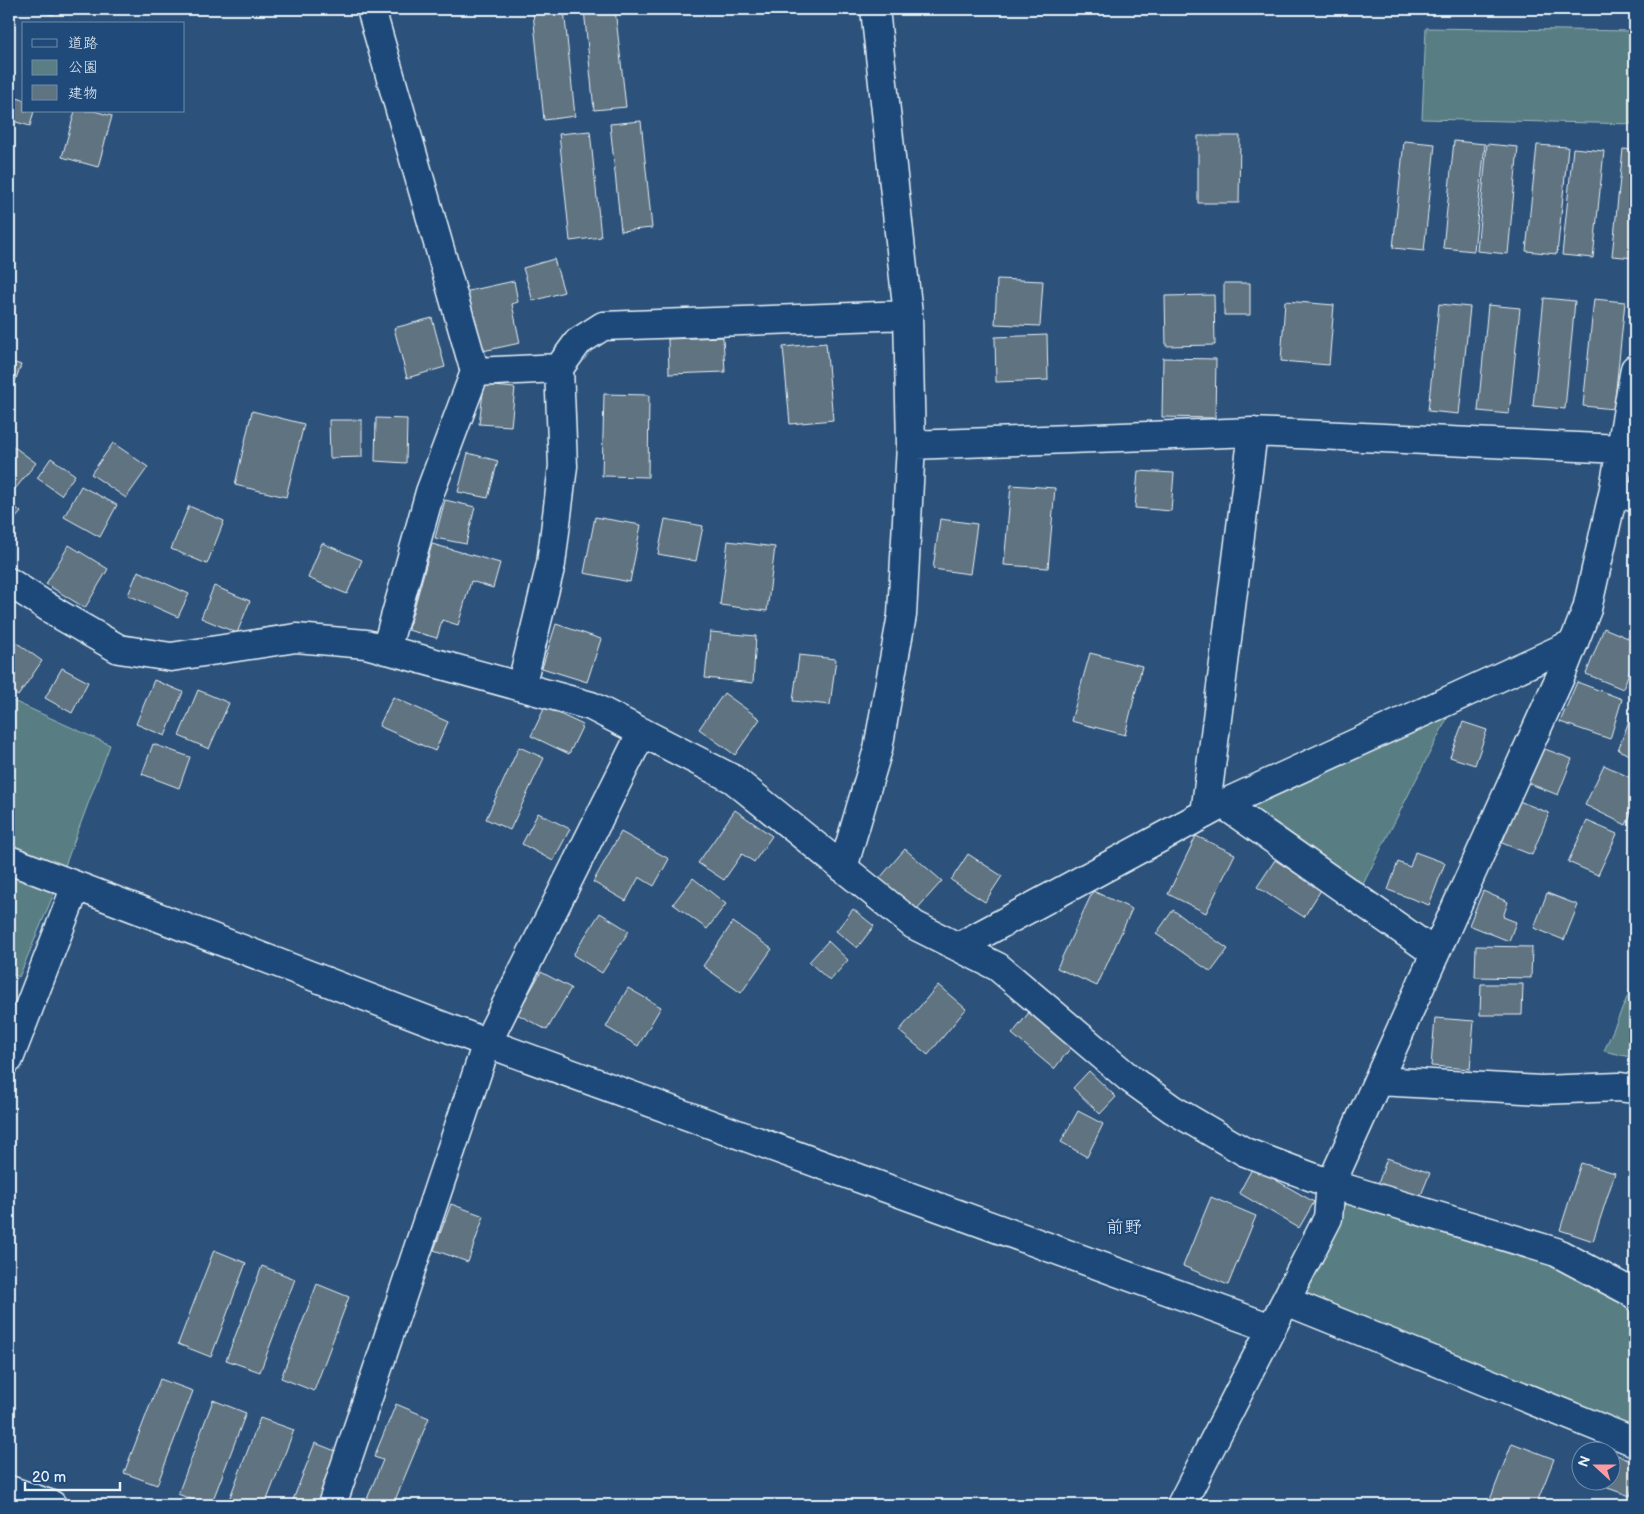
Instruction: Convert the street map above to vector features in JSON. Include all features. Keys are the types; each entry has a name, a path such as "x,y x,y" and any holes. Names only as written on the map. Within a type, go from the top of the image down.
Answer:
{"street":[{"path":"372,9 475,372 430,492 386,650"},
{"path":"843,868 878,749 902,616 911,445 908,315 874,9"},
{"path":"521,687 551,564 562,466 559,368 578,342 603,326 908,315"},
{"path":"475,372 559,368"},
{"path":"1181,1505 1328,1218 1331,1184 1574,643 1624,495 1621,448 1635,369"},
{"path":"911,445 1253,432 1621,448"},
{"path":"1214,809 1253,432"},
{"path":"9,582 60,615 119,649 171,657 296,638 366,644 592,706 733,779 914,925 998,967 1129,1078 1172,1109 1245,1152 1331,1184 1556,1252 1631,1292 1635,1296"},
{"path":"958,947 1214,809 1574,643"},
{"path":"332,1505 487,1043 642,732"},
{"path":"1214,809 1435,954"},
{"path":"9,860 487,1043 1271,1328"},
{"path":"9,1059 76,886"},
{"path":"1378,1081 1541,1090 1619,1087 1635,1089"},
{"path":"1286,1301 1635,1442"},
{"path":"9,1490 52,1505"}],"green space":[{"path":"1426,28 1635,31 1635,124 1422,119"},
{"path":"1459,695 1356,898 1223,804"},
{"path":"9,699 110,745 60,879 19,977 9,973"},
{"path":"1635,979 1635,1058 1604,1051"},
{"path":"1331,1184 1556,1252 1635,1311 1635,1442 1286,1301"}],"building":[{"path":"31,9 55,9 53,15"},
{"path":"564,9 575,116 544,120 533,13"},
{"path":"584,9 615,9 626,107 594,110"},
{"path":"9,96 22,99 22,112 34,112 30,126 9,120"},
{"path":"75,112 98,112 112,116 98,167 62,157"},
{"path":"641,121 652,228 621,231 610,124"},
{"path":"590,131 601,237 570,241 559,134"},
{"path":"1198,136 1240,136 1239,203 1198,203"},
{"path":"1404,141 1435,144 1424,251 1393,248"},
{"path":"1454,141 1485,144 1474,251 1443,248"},
{"path":"1487,144 1518,147 1508,254 1477,251"},
{"path":"1537,145 1568,147 1557,254 1526,251"},
{"path":"1573,148 1604,151 1593,258 1562,255"},
{"path":"1623,149 1635,150 1635,258 1612,256"},
{"path":"554,259 564,292 533,301 523,268"},
{"path":"997,279 1043,281 1040,326 995,324"},
{"path":"514,281 518,302 512,304 520,343 478,352 464,292"},
{"path":"1224,283 1250,283 1250,315 1224,315"},
{"path":"1214,295 1215,345 1166,346 1165,296"},
{"path":"1544,298 1575,301 1565,409 1533,406"},
{"path":"1594,299 1625,302 1614,409 1583,406"},
{"path":"1285,301 1334,305 1329,365 1281,361"},
{"path":"1439,304 1470,307 1459,414 1428,411"},
{"path":"1488,305 1520,308 1509,414 1478,411"},
{"path":"432,318 445,367 407,378 394,328"},
{"path":"1047,335 1048,380 996,382 995,337"},
{"path":"723,337 725,372 669,374 668,339"},
{"path":"826,343 833,420 790,424 783,347"},
{"path":"1163,358 1216,359 1215,418 1162,417"},
{"path":"9,361 21,365 9,398"},
{"path":"484,385 515,388 511,426 479,424"},
{"path":"604,394 649,395 648,477 602,476"},
{"path":"252,411 304,424 286,497 235,485"},
{"path":"376,418 407,419 406,463 375,461"},
{"path":"329,420 362,420 362,457 330,458"},
{"path":"113,443 148,467 126,498 91,474"},
{"path":"13,446 36,463 15,489 9,484 9,452"},
{"path":"468,453 498,461 488,498 458,492"},
{"path":"51,458 75,475 61,495 37,478"},
{"path":"1138,471 1174,473 1171,511 1135,508"},
{"path":"1011,485 1055,488 1048,568 1004,565"},
{"path":"81,486 117,505 100,537 64,517"},
{"path":"445,500 475,507 466,544 435,538"},
{"path":"9,502 21,512 9,526"},
{"path":"189,506 224,521 207,564 171,549"},
{"path":"595,517 641,525 630,582 584,573"},
{"path":"665,519 703,526 696,561 658,554"},
{"path":"940,519 977,524 970,574 933,569"},
{"path":"728,541 775,547 767,611 720,605"},
{"path":"322,543 362,560 347,594 308,578"},
{"path":"432,544 500,563 493,588 471,581 458,625 442,620 437,638 408,630"},
{"path":"69,545 108,569 85,608 46,584"},
{"path":"138,571 189,594 178,617 128,595"},
{"path":"214,586 250,601 237,633 201,618"},
{"path":"556,624 601,639 587,682 542,668"},
{"path":"1604,628 1635,641 1635,656 1623,689 1586,674"},
{"path":"710,632 756,636 753,683 705,678"},
{"path":"13,640 42,661 18,696 9,690 9,646"},
{"path":"1090,653 1142,666 1125,735 1071,721"},
{"path":"799,655 836,659 830,705 793,701"},
{"path":"62,668 88,682 72,713 45,698"},
{"path":"154,680 183,692 165,736 136,724"},
{"path":"1577,682 1622,699 1610,739 1560,722"},
{"path":"198,690 229,703 209,749 179,736"},
{"path":"724,693 760,719 735,755 699,729"},
{"path":"393,697 448,722 435,751 379,726"},
{"path":"1635,705 1635,757 1618,750"},
{"path":"545,707 583,725 569,754 531,736"},
{"path":"1463,722 1487,730 1475,765 1450,757"},
{"path":"153,744 190,757 179,788 142,774"},
{"path":"519,747 544,758 510,830 486,819"},
{"path":"1542,748 1572,759 1558,795 1528,783"},
{"path":"1604,765 1635,780 1635,806 1626,825 1585,805"},
{"path":"1519,801 1549,813 1532,855 1502,843"},
{"path":"735,810 772,836 754,862 742,854 724,880 698,863"},
{"path":"538,813 570,829 553,861 522,844"},
{"path":"1587,821 1617,834 1598,875 1568,862"},
{"path":"621,832 669,859 654,886 639,877 626,901 593,882"},
{"path":"1196,836 1235,854 1206,913 1168,894"},
{"path":"905,849 942,881 915,911 879,879"},
{"path":"1415,852 1445,863 1429,905 1388,890 1398,862 1410,867"},
{"path":"968,854 1002,876 985,902 951,880"},
{"path":"1275,860 1321,890 1304,917 1257,887"},
{"path":"693,878 726,904 707,929 673,904"},
{"path":"1093,891 1132,909 1097,986 1057,968"},
{"path":"1483,891 1508,902 1503,917 1516,922 1509,941 1469,925"},
{"path":"1547,893 1578,905 1564,940 1534,928"},
{"path":"853,909 874,926 857,948 836,931"},
{"path":"1173,910 1228,949 1211,972 1156,934"},
{"path":"600,913 629,931 602,973 573,955"},
{"path":"733,922 772,949 741,993 703,966"},
{"path":"828,941 848,960 830,981 809,962"},
{"path":"1476,946 1532,947 1531,978 1475,977"},
{"path":"541,972 571,988 547,1030 517,1014"},
{"path":"1481,984 1523,984 1522,1015 1480,1015"},
{"path":"938,985 966,1009 928,1055 899,1031"},
{"path":"628,988 661,1007 638,1046 606,1027"},
{"path":"1031,1010 1073,1045 1054,1069 1012,1034"},
{"path":"1435,1018 1474,1021 1470,1069 1431,1066"},
{"path":"1089,1071 1116,1097 1100,1114 1073,1088"},
{"path":"1078,1111 1103,1124 1087,1157 1061,1142"},
{"path":"1387,1158 1430,1173 1419,1200 1378,1184"},
{"path":"1581,1163 1615,1173 1593,1241 1560,1230"},
{"path":"1253,1167 1314,1202 1299,1228 1239,1193"},
{"path":"1635,1188 1635,1205 1631,1204"},
{"path":"1211,1197 1256,1216 1228,1285 1183,1266"},
{"path":"451,1204 484,1216 468,1262 434,1250"},
{"path":"214,1250 246,1263 211,1357 178,1344"},
{"path":"262,1266 295,1279 260,1372 226,1360"},
{"path":"317,1284 349,1297 314,1391 281,1378"},
{"path":"160,1379 193,1391 157,1485 124,1473"},
{"path":"213,1400 246,1413 211,1505 206,1505 178,1494"},
{"path":"396,1404 429,1418 393,1505 367,1505 365,1504 383,1460 374,1457"},
{"path":"260,1418 294,1430 265,1505 227,1505"},
{"path":"315,1443 348,1456 329,1505 291,1505"},
{"path":"1512,1443 1554,1459 1536,1505 1488,1505"},
{"path":"1622,1457 1635,1462 1635,1483 1630,1496 1619,1492 1622,1492"}],"district":[{"name":"前野","path":"1124,1227"}]}
